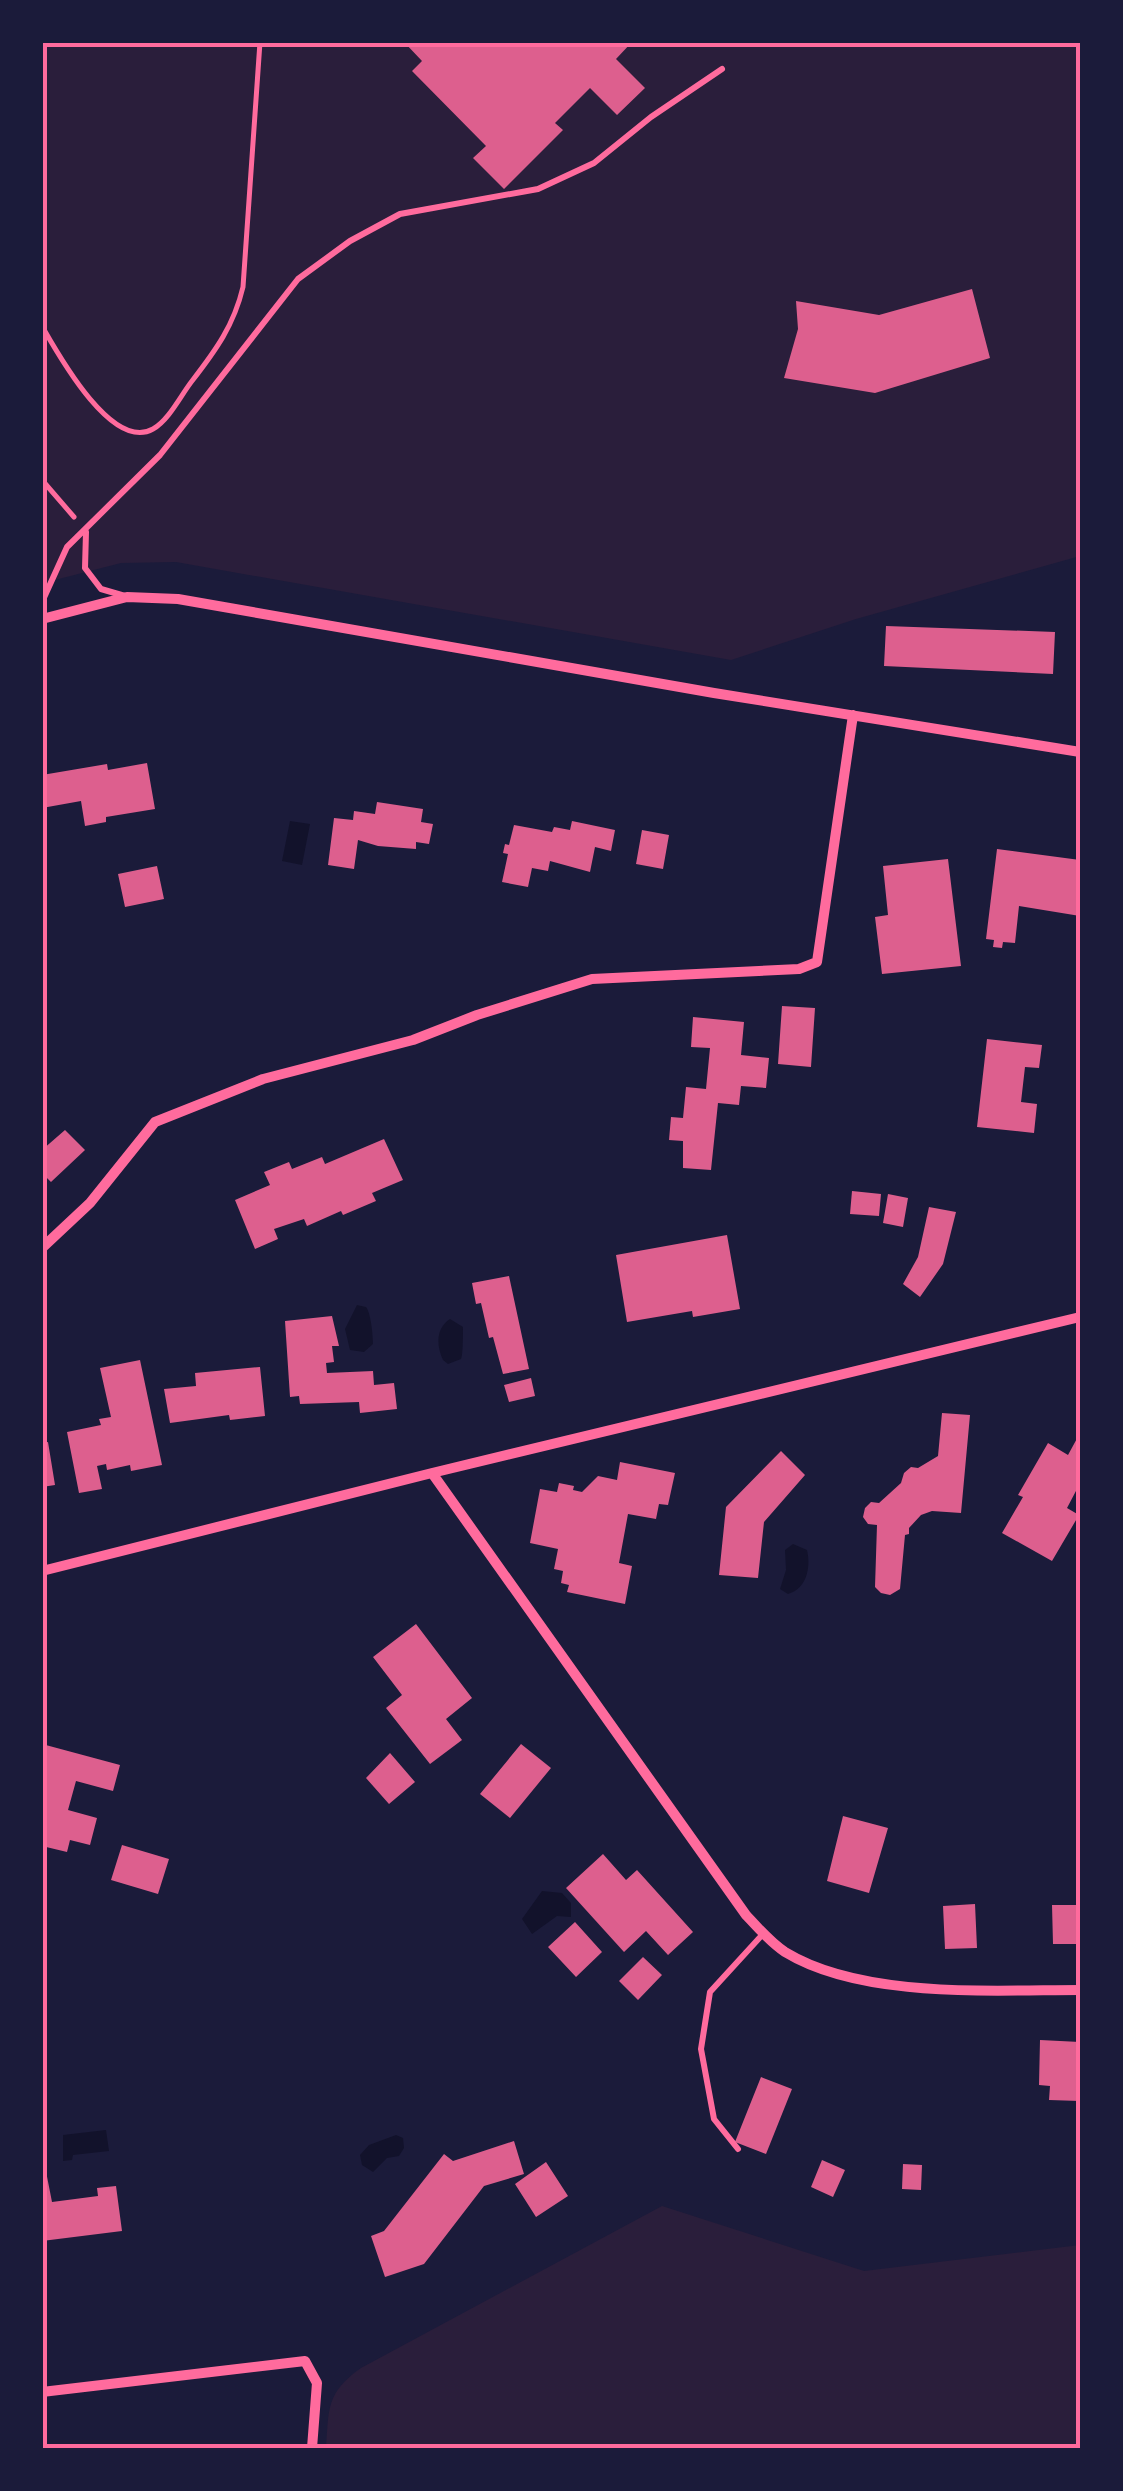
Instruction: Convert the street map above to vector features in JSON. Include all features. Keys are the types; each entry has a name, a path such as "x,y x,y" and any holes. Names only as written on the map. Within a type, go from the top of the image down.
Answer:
{"street":[{"path":"42,619 127,597 178,599 1080,752"},
{"path":"42,1248 90,1203 156,1122 263,1080 413,1040 592,979 800,969 818,962 853,715"},
{"path":"42,1571 1080,1316"},
{"path":"432,1473 746,1916 781,1950 836,1974 952,1990 1080,1990"},
{"path":"42,2392 306,2361 317,2383 312,2448"}],"lane":[{"path":"42,602 67,547 160,455 298,279 337,250 400,214 538,189 594,162 722,69"},
{"path":"86,530 84,568 101,589 127,597"},
{"path":"738,2149 714,2119 701,2049 710,1992 764,1933"}],"path":[{"path":"42,326 94,404 110,421 136,432 152,430 165,417 223,341 236,316 244,287 260,42"},
{"path":"42,480 86,530"}],"shaded area":[{"path":"43,43 1080,43 1080,556 856,619 731,660 176,562 121,563 43,583"},
{"path":"290,821 310,824 302,865 282,861"},
{"path":"357,1305 366,1307 371,1325 373,1344 364,1352 350,1350 345,1329"},
{"path":"450,1319 463,1327 463,1345 461,1359 448,1364 438,1343 442,1327"},
{"path":"793,1544 807,1550 808,1570 800,1587 788,1594 780,1589 786,1570 785,1550"},
{"path":"542,1891 562,1893 571,1903 571,1917 557,1916 532,1934 522,1919"},
{"path":"106,2130 109,2151 73,2155 72,2160 63,2161 63,2135"},
{"path":"396,2135 403,2138 404,2148 399,2156 387,2158 373,2172 362,2165 360,2155 369,2145"},
{"path":"662,2206 864,2271 1080,2245 1080,2448 326,2448 335,2394 361,2368"}],"building":[{"path":"404,42 632,42 616,59 645,88 617,115 590,88 555,123 563,130 504,189 473,158 486,146 412,71 422,61"},
{"path":"972,289 990,358 875,393 784,378 798,329 796,301 879,315"},
{"path":"886,626 1055,632 1053,674 884,666"},
{"path":"147,763 155,809 106,817 106,822 85,826 81,801 42,808 42,775 107,764 108,770"},
{"path":"377,802 423,809 421,822 433,824 429,844 416,842 416,849 358,840 354,869 328,865 334,818 353,820 354,811 375,814"},
{"path":"572,821 615,830 611,851 595,847 590,872 550,861 548,871 532,868 528,887 502,882 508,854 503,853 514,825 552,832 554,827 570,830"},
{"path":"642,830 669,835 663,869 636,864"},
{"path":"997,849 1080,860 1080,916 1019,906 1015,943 1003,942 1002,948 993,947 994,940 986,939"},
{"path":"948,859 961,966 882,974 875,917 888,915 883,866"},
{"path":"157,866 164,899 125,907 118,874"},
{"path":"782,1006 815,1008 811,1067 778,1064"},
{"path":"693,1017 744,1022 741,1055 769,1058 766,1088 741,1086 739,1105 718,1103 711,1170 683,1168 683,1141 669,1140 671,1117 683,1118 686,1087 706,1089 710,1048 691,1047"},
{"path":"987,1039 1042,1045 1039,1068 1025,1067 1021,1102 1037,1104 1034,1133 977,1127"},
{"path":"65,1130 85,1150 51,1182 42,1173 42,1150"},
{"path":"384,1139 403,1180 372,1193 376,1201 343,1215 341,1211 307,1226 304,1219 274,1229 278,1239 255,1249 235,1200 270,1185 264,1172 289,1162 292,1169 322,1157 325,1164"},
{"path":"852,1191 881,1194 879,1216 850,1214"},
{"path":"888,1194 908,1198 903,1227 883,1223"},
{"path":"929,1207 956,1212 943,1264 920,1297 903,1284 918,1257"},
{"path":"727,1235 740,1309 693,1317 692,1311 627,1322 616,1255"},
{"path":"509,1276 529,1369 503,1374 472,1283"},
{"path":"332,1316 339,1346 332,1346 334,1362 326,1363 327,1373 373,1371 374,1385 394,1383 397,1409 360,1413 359,1402 300,1404 299,1396 290,1397 285,1321"},
{"path":"140,1360 162,1465 131,1471 130,1465 107,1470 106,1464 97,1466 102,1489 79,1493 67,1432 101,1425 99,1419 111,1417 100,1368"},
{"path":"260,1367 265,1416 230,1420 229,1415 170,1423 164,1389 196,1386 195,1373"},
{"path":"531,1378 535,1396 509,1402 504,1385"},
{"path":"942,1413 970,1415 961,1513 932,1511 921,1515 905,1535 900,1589 890,1595 881,1593 875,1587 877,1525 868,1524 863,1517 865,1508 871,1502 879,1503 901,1483 911,1467 918,1468 938,1456"},
{"path":"1080,1433 1080,1491 1077,1489 1067,1508 1079,1515 1052,1561 1002,1533 1023,1497 1018,1495 1048,1443 1068,1455"},
{"path":"48,1442 55,1485 42,1487 42,1443"},
{"path":"781,1451 805,1475 764,1522 758,1578 719,1575 726,1507"},
{"path":"620,1462 675,1473 668,1505 659,1504 656,1519 628,1514 619,1563 632,1566 625,1604 567,1592 569,1585 561,1583 563,1571 554,1569 558,1549 530,1543 540,1489 557,1492 559,1483 582,1492 598,1476 617,1480"},
{"path":"416,1624 472,1698 446,1719 462,1740 430,1764 386,1708 402,1695 373,1657"},
{"path":"42,1744 120,1765 113,1791 76,1781 68,1810 97,1818 90,1845 70,1840 67,1852 42,1846"},
{"path":"521,1744 551,1768 510,1818 480,1794"},
{"path":"390,1753 415,1782 389,1804 366,1778"},
{"path":"843,1816 888,1828 869,1893 827,1881"},
{"path":"122,1845 169,1859 158,1894 111,1880"},
{"path":"603,1854 626,1880 637,1870 693,1932 668,1955 646,1931 624,1952 566,1888"},
{"path":"1077,1866 1080,1944 1053,1944 1052,1905 1077,1905"},
{"path":"975,1904 977,1948 945,1949 943,1906"},
{"path":"575,1922 602,1952 576,1977 548,1947"},
{"path":"643,1957 662,1975 638,2000 619,1981"},
{"path":"1040,2040 1080,2042 1080,2101 1049,2100 1050,2086 1039,2085"},
{"path":"761,2077 792,2089 766,2154 735,2142"},
{"path":"514,2141 524,2174 484,2186 424,2264 385,2277 371,2236 384,2231 444,2154 453,2161"},
{"path":"42,2151 52,2202 98,2196 97,2188 116,2186 122,2231 42,2241"},
{"path":"822,2160 845,2170 833,2197 811,2187"},
{"path":"546,2162 568,2196 536,2217 515,2184"},
{"path":"903,2164 922,2165 921,2190 902,2189"}]}
